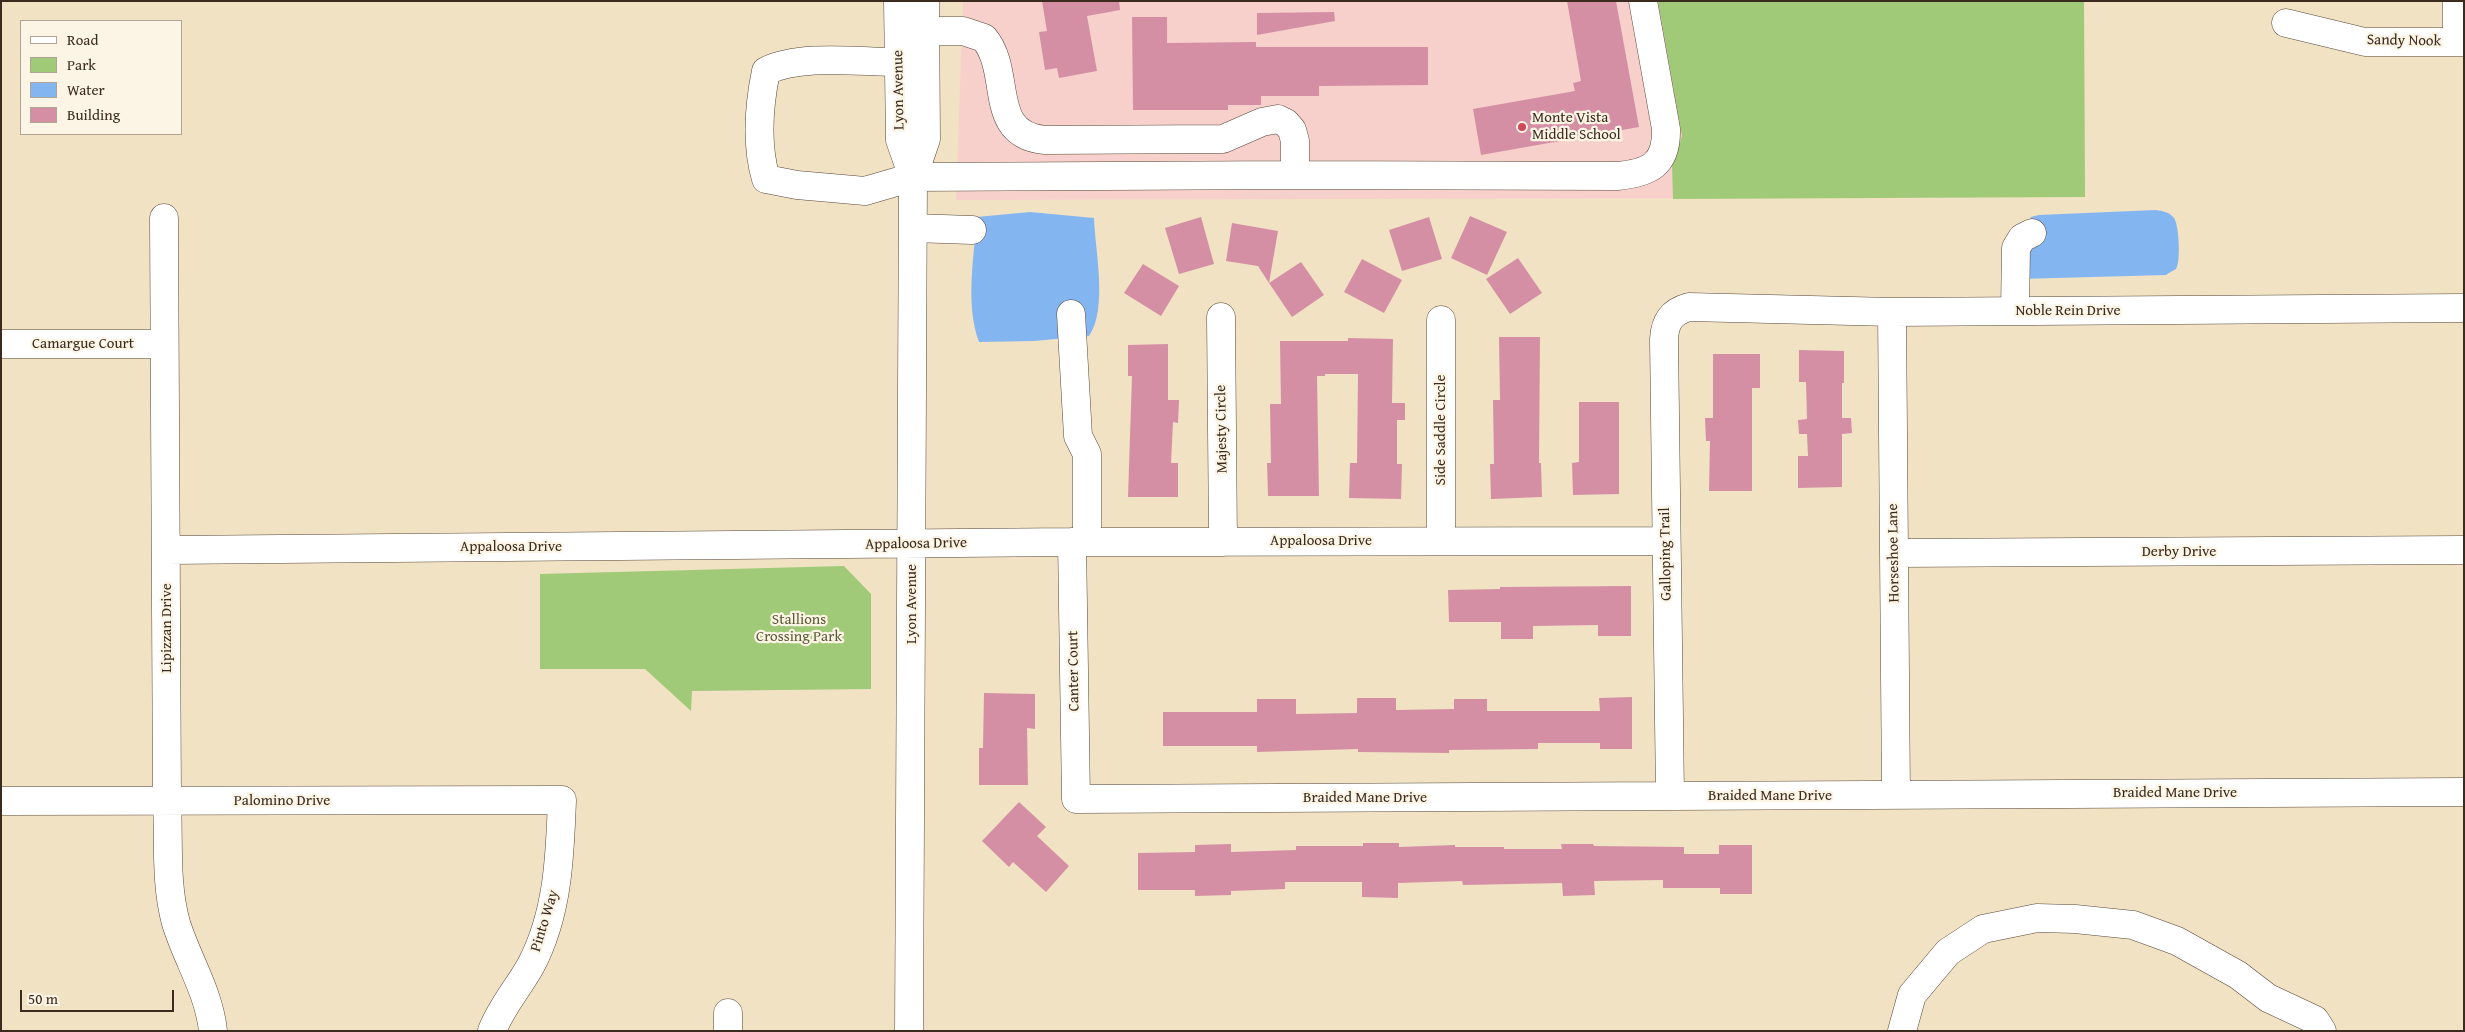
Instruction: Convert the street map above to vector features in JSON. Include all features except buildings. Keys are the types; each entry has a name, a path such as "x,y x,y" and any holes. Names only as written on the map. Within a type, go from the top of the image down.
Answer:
{"street":[{"name":"Lyon Avenue","path":"898,1 900,140 913,177"},
{"name":"Lyon Avenue","path":"909,1031 913,177 926,139 925,1"},
{"path":"898,62 811,62 778,65 766,70 761,96 760,161 766,179 797,185 865,191 913,177 1617,176 1636,174 1653,167 1664,155 1667,144 1643,1"},
{"path":"2457,1 2461,42"},
{"name":"Sandy Nook","path":"2286,23 2365,42 2461,42"},
{"path":"925,31 963,32 984,38 995,55 1008,118 1015,129 1027,138 1045,140 1223,139 1262,122 1278,120 1286,123 1294,135 1295,175"},
{"name":"Lipizzan Drive","path":"164,218 168,801 171,890 176,922 205,995 213,1031"},
{"path":"913,228 972,230"},
{"path":"2015,311 2016,248 2022,238 2032,233"},
{"name":"Noble Rein Drive","path":"1674,314 1689,307 1892,312 2464,308"},
{"name":"Horseshoe Lane","path":"1892,312 1896,795"},
{"name":"Canter Court","path":"1071,314 1078,436 1088,454 1080,542 1076,800"},
{"name":"Galloping Trail","path":"1670,796 1664,339 1665,325 1674,314"},
{"name":"Majesty Circle","path":"1221,317 1223,542"},
{"name":"Side Saddle Circle","path":"1441,320 1441,541"},
{"name":"Camargue Court","path":"1,344 164,344"},
{"name":"Appaloosa Drive","path":"167,550 1080,542 1666,541"},
{"name":"Derby Drive","path":"1894,553 2464,550"},
{"name":"Braided Mane Drive","path":"1076,800 2464,792"},
{"name":"Palomino Drive","path":"1,801 562,800"},
{"name":"Pinto Way","path":"492,1031 531,965 543,939 553,902 560,861 562,800"},
{"path":"1902,1031 1912,995 1948,952 1983,929 2037,918 2075,919 2133,925 2177,941 2238,975 2268,998 2315,1020 2322,1031"}],"shaded area":[{"name":"Monte Vista Middle School","path":"963,1 2084,1 2085,197 956,200"}],"green space":[{"path":"1658,1 2084,1 2085,197 1673,199 1672,164 1682,136"},
{"name":"Stallions Crossing Park","path":"844,566 871,594 871,689 692,691 691,711 645,669 540,669 540,574"}],"water":[{"path":"2156,210 2166,212 2172,216 2177,228 2178,265 2176,269 2166,275 2020,279 2027,229 2031,217 2039,215"},
{"path":"1030,212 1094,218 1099,279 1098,311 1095,324 1089,336 1034,341 979,342 972,312 971,296 977,217"}],"place":[{"name":"Monte Vista Middle School","path":"1522,127"}]}
